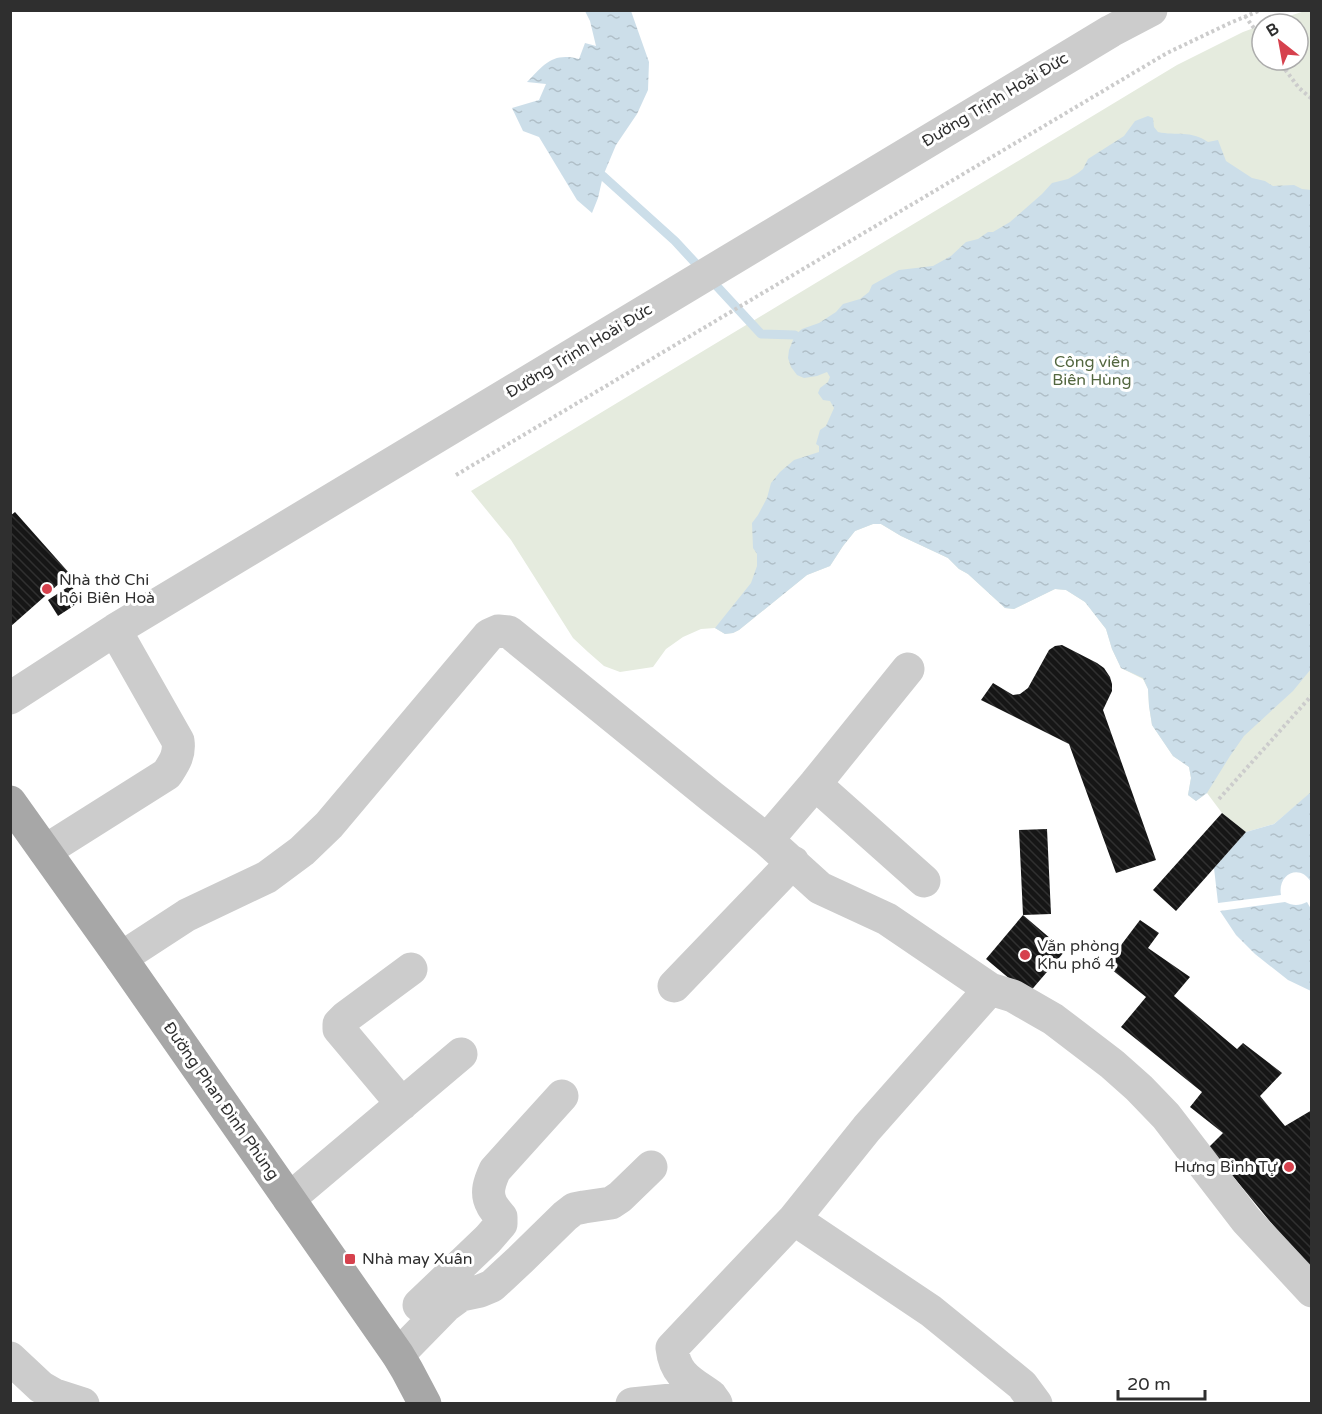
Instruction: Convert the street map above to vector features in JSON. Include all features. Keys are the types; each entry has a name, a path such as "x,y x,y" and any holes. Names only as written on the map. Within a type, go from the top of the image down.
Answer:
{"main road":[{"name":"Đường Phan Đình Phùng","path":"10,802 122,958 391,1346 425,1404"}],"street":[{"name":"Đường Trịnh Hoài Đức","path":"10,698 115,630 685,287 1117,21 1151,10"},
{"path":"45,850 167,774 177,758 178,741 115,630"},
{"path":"122,958 187,915 267,877 302,851 329,825 489,635 498,631 509,632 767,840 820,888 887,919 990,989 1013,996 1053,1019 1112,1064 1166,1116 1246,1220 1311,1291"},
{"path":"767,840 816,784 908,669"},
{"path":"816,784 924,881"},
{"path":"674,986 793,862"},
{"path":"402,1104 339,1029 339,1024 411,969"},
{"path":"714,1400 676,1368 672,1347 794,1219 867,1128 990,989"},
{"path":"289,1199 461,1054"},
{"path":"391,1346 501,1224 501,1217 492,1206 489,1181 495,1170 562,1096"},
{"path":"391,1346 461,1295 492,1286 574,1209 611,1203 651,1167"},
{"path":"794,1219 931,1311 1022,1385 1036,1404"},
{"path":"10,1358 40,1387 78,1403"},
{"path":"632,1404 714,1400"}],"path":[{"path":"456,475 1167,53 1261,10"},
{"path":"1245,16 1250,23"},
{"path":"1287,72 1311,99"},
{"path":"1219,799 1311,695"}],"green space":[{"name":"Công viên Biên Hùng","path":"1311,11 1312,792 1274,824 1246,832 1222,813 1207,793 1196,801 1188,795 1191,778 1189,767 1173,756 1152,725 1148,689 1143,679 1121,668 1106,629 1085,602 1066,590 1055,589 1014,609 1005,608 948,558 881,524 873,524 855,531 830,566 807,575 739,630 725,634 715,628 701,629 683,637 666,649 653,667 620,672 604,666 573,638 511,540 471,491 1177,65 1243,32 1250,29 1250,72 1310,72 1310,12 1302,12"}],"water":[{"path":"585,11 631,11 649,62 648,90 637,114 616,145 603,176 592,213 577,200 539,137 523,131 512,108 539,100 546,84 527,82 549,61 562,57 579,59 585,43 596,46"},
{"name":"Công viên Biên Hùng","path":"1148,116 1153,118 1154,127 1158,132 1196,136 1208,142 1218,140 1226,161 1252,178 1265,181 1273,186 1294,185 1311,190 1311,669 1293,691 1244,736 1207,793 1196,801 1188,795 1191,778 1189,767 1173,756 1152,725 1148,689 1143,678 1121,668 1106,629 1085,602 1066,590 1055,589 1014,609 1005,608 948,558 881,524 873,524 855,531 830,566 807,575 739,630 725,634 715,628 751,583 757,566 757,554 753,548 752,523 767,498 771,483 794,460 819,452 819,446 816,444 820,430 826,426 834,408 830,401 823,400 818,393 820,388 828,382 830,377 827,372 804,378 797,375 791,367 788,358 789,350 795,335 802,329 819,323 836,312 843,304 860,299 869,292 872,285 899,270 933,266 951,256 966,242 978,239 1010,222 1052,183 1068,179 1078,173 1088,159 1124,136 1135,121"},
{"path":"1311,792 1311,882 1306,876 1296,872 1282,881 1281,895 1218,903 1214,868 1246,832 1274,824"},
{"path":"1285,902 1296,905 1307,902 1311,909 1311,991 1288,980 1255,954 1236,935 1220,911"}],"building":[{"path":"15,512 70,574 10,627 10,516"},
{"path":"71,585 81,601 58,616 48,600"},
{"path":"1062,645 1097,663 1110,677 1112,691 1103,710 1156,860 1116,873 1069,744 981,700 993,683 1013,695 1020,694 1028,688 1049,650"},
{"path":"1222,813 1246,832 1176,911 1153,890"},
{"path":"1047,829 1051,914 1023,915 1019,830"},
{"name":"Văn phòng Khu phố 4","path":"1023,915 1065,951 1028,994 986,959"},
{"path":"1140,920 1159,933 1148,948 1190,977 1174,996 1237,1049 1243,1043 1282,1073 1260,1096 1285,1126 1312,1110 1312,1267 1308,1268 1209,1147 1223,1133 1190,1107 1202,1092 1121,1027 1146,997 1106,965"}],"waterway":[{"path":"603,176 675,241 761,334 795,335"}],"place":[{"name":"Nhà thờ Chi hội Biên Hoà","path":"47,589"},
{"name":"Văn phòng Khu phố 4","path":"1025,955"},
{"name":"Hưng Bình Tự","path":"1289,1167"},
{"name":"Nhà may Xuân","path":"350,1259"}]}
